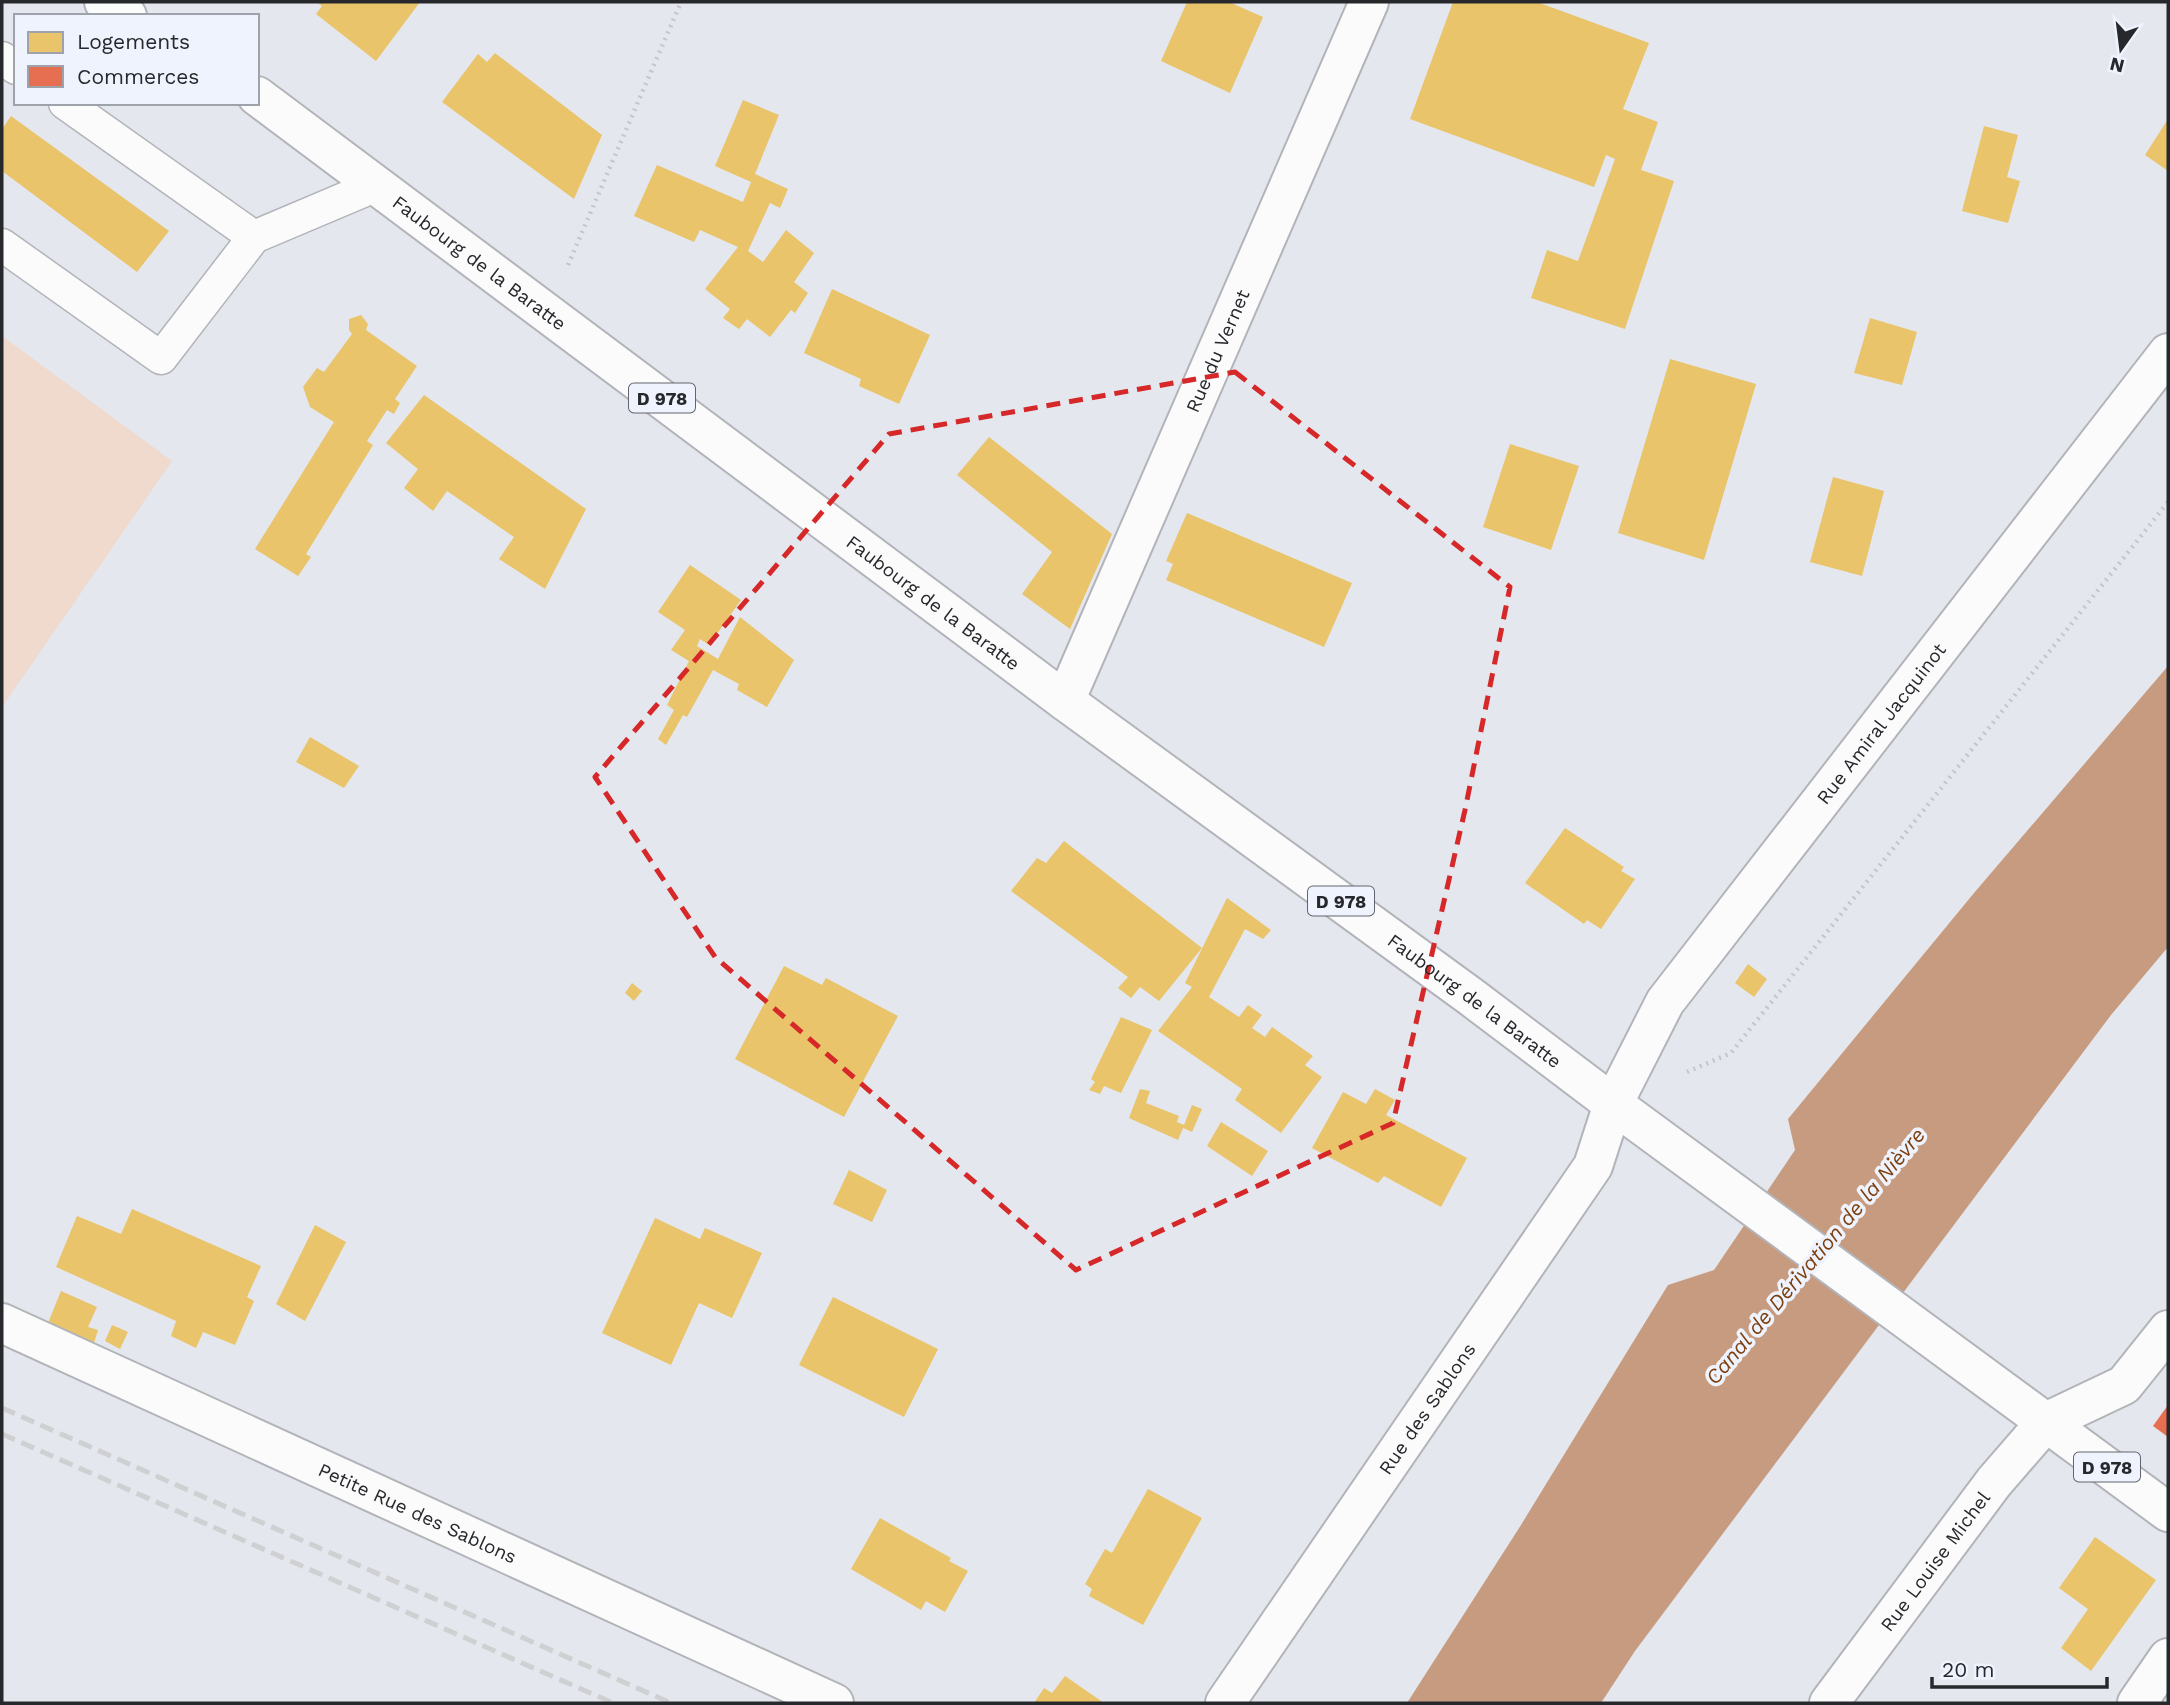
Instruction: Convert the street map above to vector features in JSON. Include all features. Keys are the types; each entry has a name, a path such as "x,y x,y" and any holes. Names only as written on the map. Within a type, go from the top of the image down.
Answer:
{"main road":[{"path":"104,2 124,14"},
{"name":"Rue du Vernet","path":"1065,701 1369,2"},
{"name":"Faubourg de la Baratte","path":"259,97 1065,701 1470,996 1613,1104"},
{"name":"Rue Amiral Jacquinot","path":"1613,1104 1665,1002 2168,353"},
{"name":"D 978","path":"1613,1104 2168,1512"},
{"name":"Rue des Sablons","path":"1225,1703 1593,1166 1613,1104"},
{"name":"Petite Rue des Sablons","path":"2,1323 834,1703"},
{"path":"2046,1422 2124,1385 2168,1331"},
{"name":"Rue Louise Michel","path":"1829,1703 1994,1482 2046,1422"},
{"path":"2137,1703 2168,1658"}],"lane":[{"path":"68,105 254,237"},
{"path":"2,245 161,358 254,237 377,185"}],"path":[{"path":"547,312 681,2"},
{"path":"1684,1073 1731,1053 2168,502"}],"highlighted area":[{"path":"1235,372 1510,587 1465,810 1393,1123 1076,1270 715,957 595,777 889,434"}],"shaded area":[{"path":"2,336 172,461 2,707"}],"water":[{"name":"Canal de Dérivation de la Nièvre","path":"2168,666 2168,947 2111,1015 1635,1651 1601,1703 1407,1703 1521,1525 1668,1285 1714,1270 1795,1150 1788,1119 1974,893"}],"building: Logements":[{"path":"316,2 420,2 376,61 316,14 322,6"},
{"path":"1187,2 1229,2 1263,17 1230,93 1161,61"},
{"path":"1453,2 1537,2 1649,43 1623,109 1658,122 1641,170 1674,181 1625,329 1531,298 1547,250 1578,261 1615,159 1606,155 1594,187 1410,119"},
{"path":"495,53 602,135 574,199 442,102 478,54 487,62"},
{"path":"743,100 779,115 755,174 788,189 780,208 770,203 748,251 763,262 786,230 814,253 794,282 808,293 795,313 791,310 770,337 747,319 739,329 723,318 730,309 705,289 738,247 700,230 694,242 634,216 657,165 743,202 751,182 715,166"},
{"path":"11,116 169,231 137,272 2,171 2,129"},
{"path":"2168,119 2168,171 2145,155"},
{"path":"1984,126 2018,135 2007,177 2020,181 2008,223 1962,211"},
{"path":"832,289 930,335 899,404 859,386 861,379 804,353"},
{"path":"361,315 368,324 366,330 417,366 395,399 400,403 394,414 387,410 367,441 373,445 306,554 311,557 298,576 255,549 334,422 310,407 303,387 317,368 324,372 352,334 349,330 349,319"},
{"path":"1870,318 1917,332 1902,385 1854,373"},
{"path":"1670,359 1756,384 1704,560 1618,533"},
{"path":"424,395 586,509 545,589 499,559 514,537 447,491 433,511 404,488 418,469 386,443"},
{"path":"989,437 1112,534 1070,629 1022,594 1052,552 957,475"},
{"path":"1510,444 1579,466 1551,550 1483,527"},
{"path":"1833,477 1884,491 1862,576 1810,562"},
{"path":"1187,513 1352,583 1324,647 1166,580 1173,564 1166,561"},
{"path":"690,565 741,600 709,645 700,639 697,646 718,659 740,617 794,660 767,707 737,690 739,684 713,670 687,717 683,715 666,745 658,739 674,710 667,705 689,661 671,650 685,630 658,612"},
{"path":"310,737 359,766 344,788 296,762"},
{"path":"1565,828 1624,867 1621,871 1635,879 1601,929 1587,920 1584,924 1525,883"},
{"path":"1064,841 1202,948 1159,1001 1140,987 1131,998 1118,988 1128,977 1011,891 1037,858 1046,863"},
{"path":"1227,898 1271,930 1263,939 1245,929 1209,997 1239,1017 1248,1005 1262,1015 1252,1028 1265,1037 1272,1027 1313,1056 1305,1065 1322,1077 1281,1133 1235,1100 1242,1089 1158,1031 1192,987 1185,983"},
{"path":"1748,964 1767,979 1754,997 1735,983"},
{"path":"784,966 822,985 826,978 898,1016 844,1117 735,1059"},
{"path":"632,983 642,991 634,1001 625,993"},
{"path":"1121,1017 1152,1030 1121,1093 1104,1086 1100,1094 1089,1090 1095,1082 1091,1079"},
{"path":"1140,1089 1150,1091 1146,1103 1179,1116 1177,1122 1184,1125 1192,1105 1202,1109 1192,1132 1183,1128 1178,1140 1129,1118"},
{"path":"1375,1089 1395,1100 1386,1115 1467,1158 1441,1207 1384,1176 1378,1183 1312,1148 1343,1092 1366,1104"},
{"path":"1221,1122 1268,1151 1252,1176 1207,1146"},
{"path":"849,1170 887,1190 872,1222 833,1204"},
{"path":"132,1209 261,1266 247,1297 254,1301 235,1345 203,1332 196,1348 171,1336 176,1321 56,1267 77,1216 121,1234"},
{"path":"655,1218 700,1239 705,1228 762,1253 732,1318 699,1303 671,1365 602,1333"},
{"path":"315,1225 346,1242 305,1321 276,1304"},
{"path":"61,1291 97,1307 88,1327 98,1330 94,1343 48,1323"},
{"path":"833,1297 938,1349 904,1417 799,1365"},
{"path":"112,1325 128,1332 120,1349 105,1341"},
{"path":"1148,1489 1202,1518 1143,1625 1089,1596 1092,1589 1085,1584 1105,1549 1112,1553"},
{"path":"880,1518 951,1558 949,1561 968,1571 945,1612 926,1601 921,1610 851,1569"},
{"path":"2095,1537 2156,1580 2091,1671 2061,1648 2088,1609 2059,1588"},
{"path":"1065,1676 1104,1703 1034,1703 1044,1688 1052,1693"}],"building: Commerces":[{"path":"2168,1405 2168,1437 2153,1426"}],"railway":[{"path":"2,1408 671,1703"},
{"path":"2,1434 613,1703"}]}
